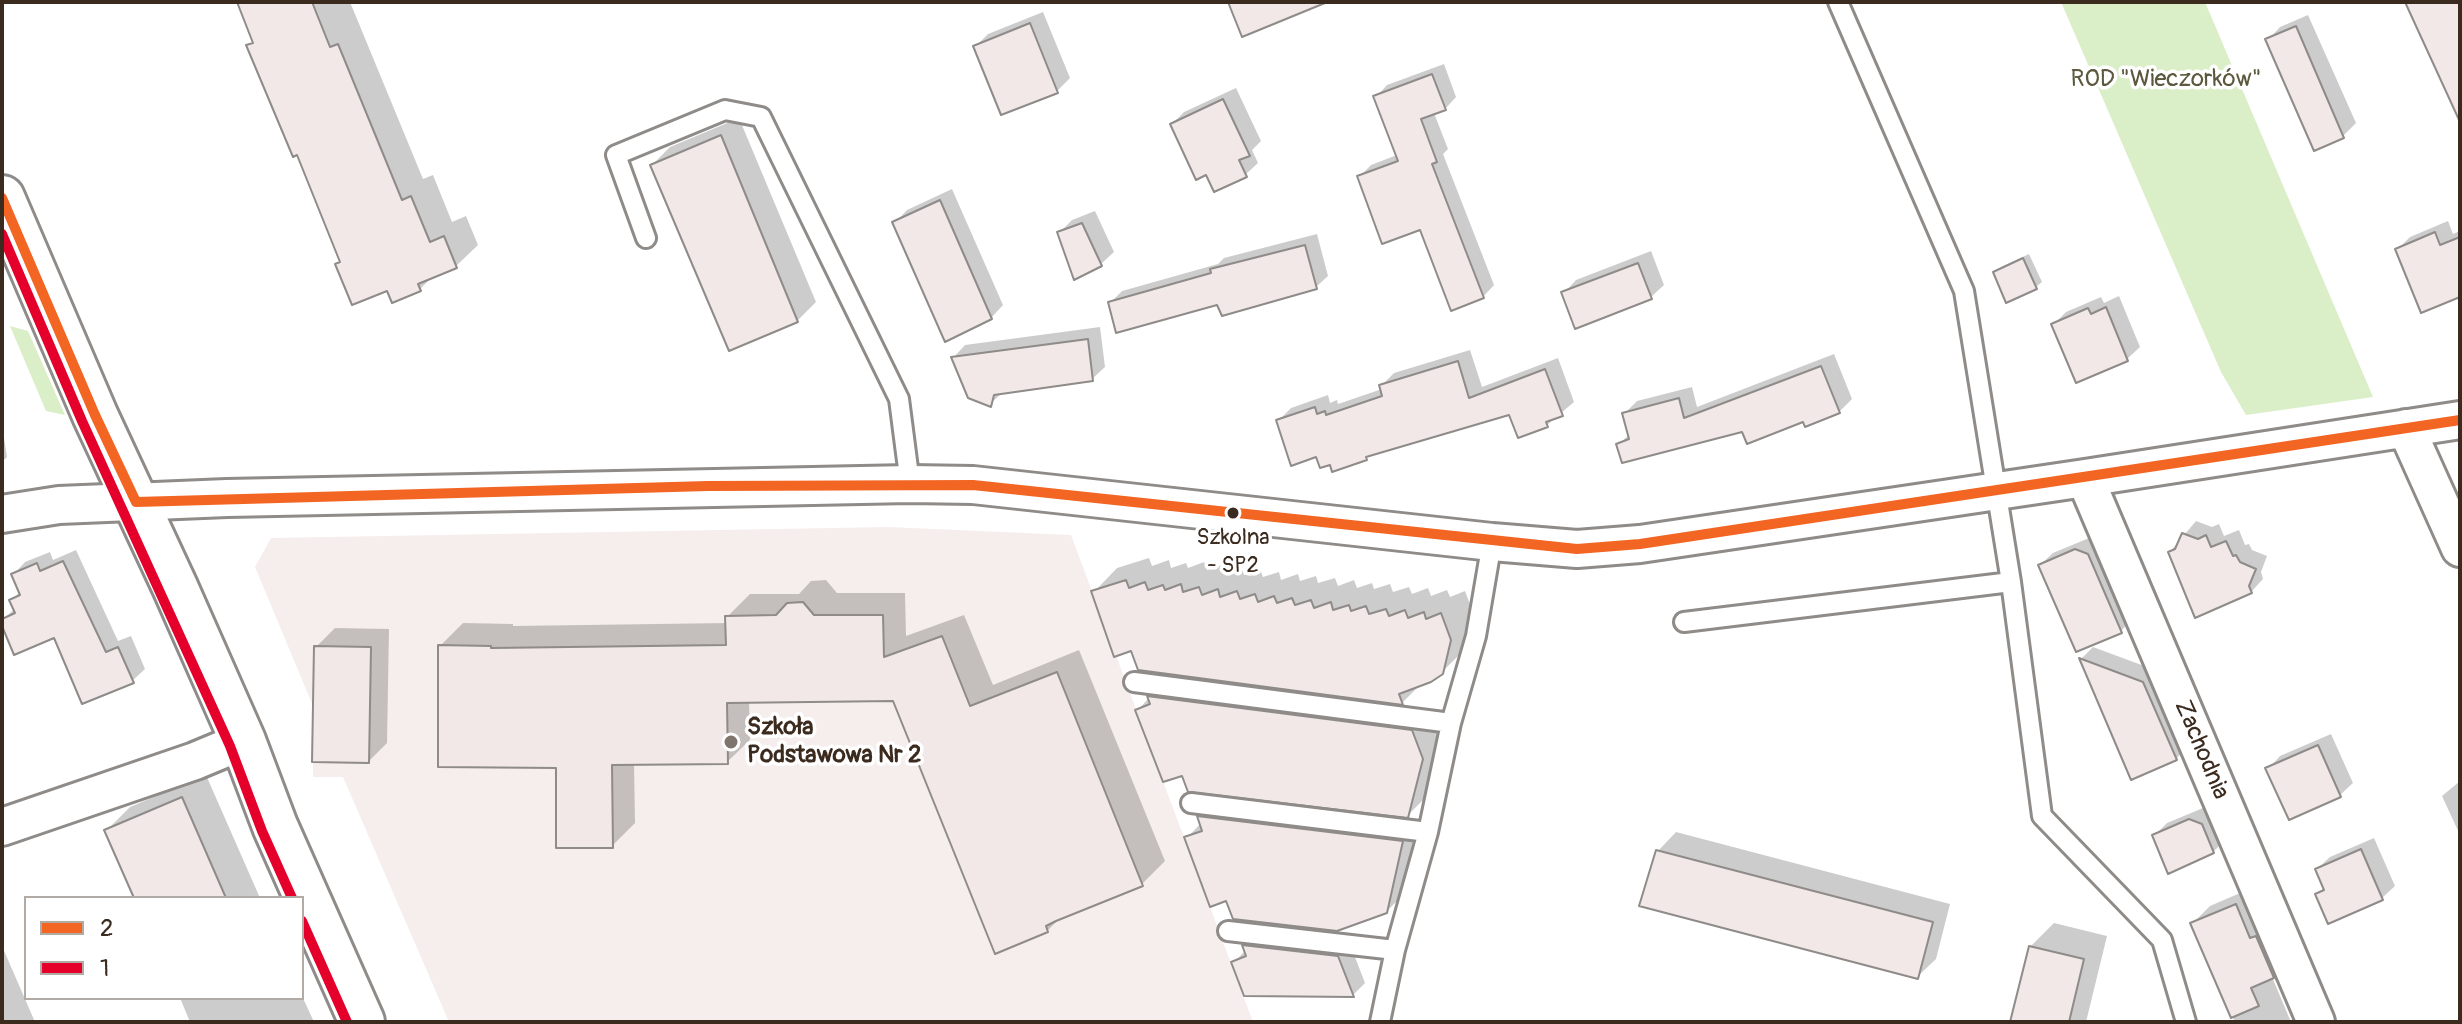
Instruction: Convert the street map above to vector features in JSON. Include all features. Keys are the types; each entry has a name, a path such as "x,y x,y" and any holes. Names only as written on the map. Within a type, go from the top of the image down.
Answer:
{"street":[{"path":"2,198 95,415 243,741 275,826 362,1022"},
{"path":"2,514 59,505 322,495 910,484 988,487 1577,549 1640,544 2460,420"},
{"path":"2406,428 2460,548"},
{"name":"Zachodnia","path":"2085,478 2316,1022"},
{"path":"2,827 195,761 243,741"}],"lane":[{"path":"1838,2 1964,291 2011,582 2042,816 2162,940 2186,1022"},
{"path":"646,238 616,155 725,110 761,117 899,399 910,484"},
{"path":"1380,1022 1395,950 1428,832 1451,723 1476,636 1492,542"},
{"path":"1684,622 2011,582"},
{"path":"1134,682 1451,723"},
{"path":"1191,803 1428,832"},
{"path":"1228,931 1395,950"}],"shaded area":[{"name":"Szkoła Podstawowa Nr 2","path":"888,527 1071,535 1253,1022 449,1022 343,777 313,777 313,706 255,567 271,538"}],"green space":[{"name":"ROD \"Wieczorków\"","path":"2061,2 2205,2 2373,397 2246,415 2221,372"},
{"path":"10,326 28,331 65,415 46,411"}],"building":[{"path":"237,2 312,2 330,47 338,44 402,200 411,196 430,242 444,236 457,268 418,284 421,291 392,303 387,291 352,305 335,264 340,262 297,155 293,157 246,45 253,43"},
{"path":"1228,2 1325,2 1325,3 1242,37"},
{"path":"2405,2 2460,2 2460,122"},
{"path":"1030,23 1058,93 1001,115 973,46"},
{"path":"2296,26 2344,138 2314,151 2265,39"},
{"path":"1432,74 1446,110 1421,119 1437,162 1432,164 1484,298 1451,311 1420,230 1382,244 1357,176 1398,161 1373,96"},
{"path":"1223,99 1250,156 1239,160 1247,177 1214,192 1206,175 1196,180 1170,124"},
{"path":"721,135 798,322 729,351 650,165"},
{"path":"940,200 992,319 945,342 892,222"},
{"path":"1082,223 1102,266 1074,280 1057,232"},
{"path":"2435,232 2440,245 2460,237 2460,297 2421,313 2395,249"},
{"path":"1305,245 1317,289 1222,316 1217,305 1116,333 1108,302 1211,273 1210,269"},
{"path":"2023,258 2037,289 2006,303 1993,272"},
{"path":"1638,263 1652,299 1575,329 1561,292"},
{"path":"2106,307 2128,361 2076,383 2051,324 2088,308 2091,314"},
{"path":"1088,339 1093,381 994,395 991,407 968,398 951,357"},
{"path":"1458,361 1469,398 1545,369 1563,416 1546,422 1548,427 1518,438 1509,415 1366,457 1367,460 1332,472 1330,465 1320,468 1316,457 1291,466 1276,420 1315,407 1317,414 1325,411 1326,415 1382,396 1379,385"},
{"path":"1821,366 1840,413 1805,427 1803,422 1747,444 1742,432 1622,463 1616,444 1629,439 1622,413 1679,398 1684,418"},
{"path":"2182,533 2198,539 2206,535 2211,547 2226,541 2233,556 2256,569 2249,586 2252,593 2195,618 2168,552 2175,549"},
{"path":"2075,549 2088,554 2122,633 2076,652 2038,565"},
{"path":"63,561 106,652 118,647 134,683 82,704 54,638 14,655 2,626 2,619 15,613 9,600 20,595 11,574 37,563 40,571"},
{"path":"1126,580 1129,588 1145,582 1148,590 1163,585 1165,590 1181,584 1183,592 1199,587 1202,595 1218,589 1220,597 1237,591 1240,599 1255,594 1258,602 1274,596 1277,603 1292,598 1295,605 1311,600 1314,608 1331,602 1333,610 1349,605 1351,611 1366,606 1369,614 1386,609 1389,616 1405,610 1408,618 1424,612 1426,619 1441,613 1451,640 1443,674 1399,694 1403,705 1138,670 1131,651 1114,657 1091,591"},
{"path":"803,602 814,615 883,615 884,657 942,636 970,706 1057,672 1143,886 1056,921 1046,926 1048,932 995,954 893,701 727,703 728,764 612,765 613,848 556,848 556,768 438,767 438,645 491,648 726,645 725,616 776,615 787,603"},
{"path":"314,646 371,647 369,763 312,762"},
{"path":"2079,658 2143,682 2177,760 2131,780"},
{"path":"1147,696 1412,730 1423,759 1408,818 1188,792 1182,776 1163,782 1135,710 1150,704"},
{"path":"2318,745 2341,797 2289,820 2265,768"},
{"path":"182,797 225,896 133,896 104,830"},
{"path":"1197,816 1403,841 1387,913 1337,931 1233,919 1226,901 1210,907 1184,837 1202,831"},
{"path":"2189,819 2202,824 2214,853 2168,874 2152,835"},
{"path":"2361,849 2383,900 2328,924 2315,894 2324,890 2315,869"},
{"path":"1656,850 1933,922 1918,979 1639,906"},
{"path":"2236,904 2250,938 2256,936 2274,978 2251,988 2259,1006 2231,1018 2190,923"},
{"path":"1242,945 1338,956 1354,997 1244,996 1231,962 1246,956"},
{"path":"2029,946 2084,959 2069,1022 2010,1022"}],"transit line":[{"name":"2","path":"2,198 95,415 136,502"},
{"name":"1","path":"2,234 82,421 230,746 262,831 291,896"},
{"name":"2","path":"136,502 708,486 973,485 1577,549 1640,544 2460,420"},
{"name":"1","path":"304,925 347,1022"}],"place":[{"name":"Szkolna - SP2","path":"1233,513"},
{"name":"Szkoła Podstawowa Nr 2","path":"731,742"}]}
